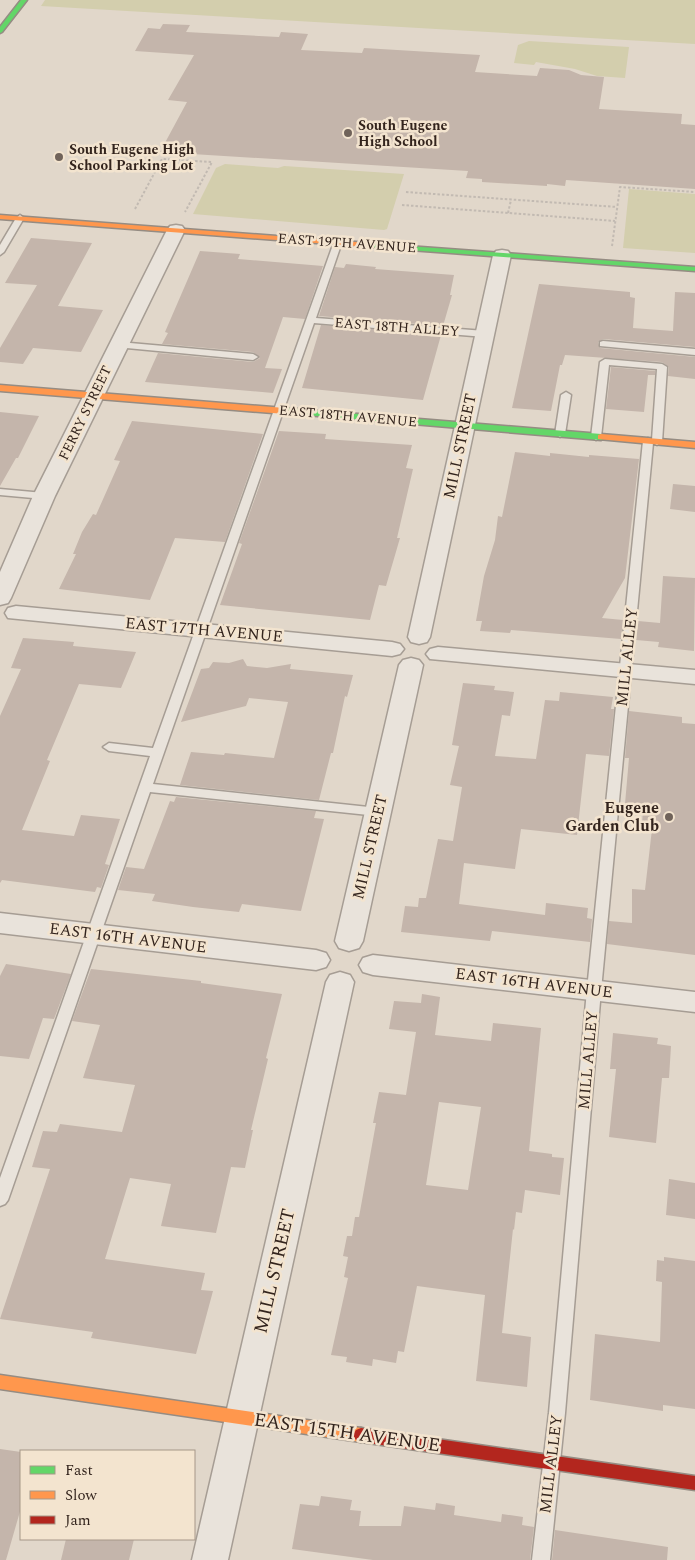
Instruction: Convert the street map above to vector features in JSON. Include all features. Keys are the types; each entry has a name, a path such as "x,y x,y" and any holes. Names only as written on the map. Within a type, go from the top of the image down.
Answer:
{"street":[{"path":"0,31 24,0"},
{"name":"EAST 19TH AVENUE","path":"0,217 179,224 338,242 695,269"},
{"name":"FERRY STREET","path":"4,608 44,496 179,224"},
{"name":"MILL STREET","path":"419,637 502,255"},
{"name":"EAST 18TH AVENUE","path":"0,388 695,445"},
{"name":"EAST 17TH AVENUE","path":"4,608 392,649"},
{"path":"419,637 434,643 438,648 438,654 435,659 429,663 411,665 396,659 392,654 395,643 402,639 419,637"},
{"path":"438,654 695,677"},
{"name":"MILL STREET","path":"349,941 411,665"},
{"name":"EAST 16TH AVENUE","path":"0,923 316,960"},
{"path":"349,941 365,947 373,958 371,971 358,981 340,982 332,980 320,972 316,960 318,955 327,946 349,941"},
{"name":"EAST 16TH AVENUE","path":"373,965 695,1002"},
{"name":"MILL STREET","path":"210,1560 340,982"},
{"name":"EAST 15TH AVENUE","path":"0,1382 695,1482"}],"lane":[{"path":"0,252 20,218"},
{"path":"0,1200 338,242"},
{"name":"EAST 18TH ALLEY","path":"309,320 485,334"},
{"path":"603,344 695,352"},
{"path":"119,345 253,357"},
{"name":"MILL ALLEY","path":"541,1560 557,1413 594,990 626,670 652,442 660,418 658,413 662,367 605,362 596,437"},
{"path":"560,434 566,395"},
{"path":"0,492 44,496"},
{"path":"109,748 158,753"},
{"path":"146,787 378,812"}],"path":[{"path":"132,214 162,159 212,162 179,224"},
{"path":"611,249 620,187 695,192"},
{"path":"406,192 617,207"},
{"path":"508,213 511,200"},
{"path":"402,206 615,221"}],"shaded area":[{"path":"45,0 695,0 695,44 41,6"},
{"path":"529,41 629,47 625,78 597,76 575,69 536,62 534,65 514,63 518,45"},
{"path":"225,164 404,174 387,229 384,230 193,214 216,168"},
{"path":"629,189 695,194 695,253 623,248"}],"building":[{"path":"163,24 190,25 186,32 279,37 281,32 308,34 301,50 362,53 364,48 480,55 475,72 537,76 540,68 569,70 581,75 604,77 599,109 682,114 681,124 695,125 695,189 566,180 565,186 482,182 482,179 466,178 468,171 160,152 187,102 168,100 194,55 135,51 148,28 160,29"},
{"path":"31,238 92,243 58,306 103,310 81,352 33,348 23,364 0,362 0,348 37,285 5,283"},
{"path":"200,251 240,254 238,259 323,266 305,319 283,317 265,368 282,369 273,393 145,382 158,353 253,362 260,358 253,352 162,344 168,333 165,332"},
{"path":"346,264 376,267 375,269 454,275 450,295 452,295 443,326 319,316 335,267 344,268"},
{"path":"539,284 630,292 630,297 635,298 633,328 673,331 675,292 695,293 695,347 603,339 598,342 600,348 695,357 695,379 668,376 669,367 662,362 565,355 562,365 560,365 551,411 512,408"},
{"path":"321,325 441,335 423,400 302,388"},
{"path":"611,367 655,371 655,375 648,375 644,412 606,409"},
{"path":"0,412 39,416 18,458 16,458 0,486"},
{"path":"132,421 263,434 225,542 175,538 150,600 59,589 76,554 73,554 82,532 93,514 96,515 120,461 114,460"},
{"path":"279,431 326,434 325,439 412,445 406,468 413,469 397,538 400,538 386,586 379,585 370,620 220,605 242,544 239,543"},
{"path":"515,452 550,456 550,453 639,459 625,578 602,618 623,620 621,639 511,630 510,633 480,631 482,621 476,621 484,576 495,540 498,516 502,517"},
{"path":"673,484 695,486 695,512 670,509"},
{"path":"663,576 695,578 694,651 658,647 659,642 636,640 638,621 660,623"},
{"path":"23,638 74,642 73,646 136,652 121,688 79,684 47,760 50,761 22,830 74,836 81,815 120,819 105,864 109,865 101,888 97,887 95,892 2,880 0,883 0,716 21,669 11,668"},
{"path":"243,659 247,666 267,668 291,664 290,669 353,675 347,697 345,696 333,753 331,753 319,800 180,785 191,752 274,758 288,702 249,698 246,706 181,722 201,669 209,668 213,662 229,663"},
{"path":"463,683 495,686 494,690 514,692 510,716 502,715 495,756 536,759 545,700 559,701 560,692 613,697 611,709 614,709 609,756 586,754 577,835 521,829 515,869 464,863 459,904 545,915 546,903 588,908 587,918 592,919 590,942 492,931 490,941 401,932 405,906 418,907 419,898 426,898 438,839 453,841 462,787 450,785 459,746 452,745"},
{"path":"629,711 682,717 682,723 695,724 695,955 607,944 609,921 632,923 632,889 645,890 652,829 642,828 643,806 625,804 629,758 625,758"},
{"path":"176,797 316,811 314,818 324,819 301,911 242,904 239,912 193,907 152,901 155,894 118,890 126,867 144,869 170,801 174,802"},
{"path":"6,964 71,974 54,1019 43,1018 29,1059 0,1056 0,976"},
{"path":"91,969 201,981 201,983 282,994 266,1058 268,1059 251,1130 253,1130 245,1168 231,1167 216,1233 161,1226 171,1184 130,1178 105,1259 205,1273 201,1290 213,1291 196,1354 91,1338 93,1332 0,1319 50,1169 32,1167 43,1131 57,1132 60,1124 122,1132 135,1085 83,1078 100,1025 72,1021"},
{"path":"422,994 440,997 435,1035 491,1041 493,1023 541,1028 529,1151 552,1154 552,1157 564,1158 560,1195 525,1190 522,1213 516,1212 513,1229 502,1333 531,1337 527,1387 476,1381 485,1295 417,1286 404,1352 398,1351 396,1363 373,1359 372,1366 346,1362 347,1357 331,1355 348,1278 344,1277 348,1257 343,1256 347,1236 352,1236 355,1217 359,1217 376,1123 373,1123 379,1092 406,1095 416,1032 389,1029 394,1001 421,1003","holes":["439,1102 481,1107 468,1190 426,1185"]},
{"path":"613,1033 658,1038 657,1044 671,1046 669,1078 662,1078 656,1143 609,1137 616,1069 610,1069"},
{"path":"669,1179 695,1183 695,1219 666,1215"},
{"path":"664,1257 695,1261 695,1409 663,1405 663,1411 590,1400 595,1334 660,1342 662,1282 656,1281 657,1260 664,1261"},
{"path":"0,1449 20,1452 20,1511 6,1560 0,1560"},
{"path":"321,1496 352,1500 350,1510 361,1511 359,1526 401,1526 404,1506 435,1510 436,1503 455,1506 454,1515 501,1522 502,1514 523,1517 522,1525 534,1527 530,1560 373,1560 292,1549 300,1504 319,1506"},
{"path":"555,1530 668,1547 667,1560 552,1560"},
{"path":"66,1540 134,1540 129,1560 61,1560"}],"traffic: fast":[{"path":"0,31 24,0"},
{"path":"369,245 695,269"},
{"path":"285,411 601,437"}],"traffic: slow":[{"path":"0,217 369,245"},
{"path":"0,388 285,411"},
{"path":"601,437 695,445"},
{"path":"0,1382 361,1435"}],"traffic: jam":[{"path":"361,1435 695,1483"}],"place":[{"name":"South Eugene High School","path":"348,133"},
{"name":"South Eugene High School Parking Lot","path":"59,157"},
{"name":"Eugene Garden Club","path":"669,817"}]}
